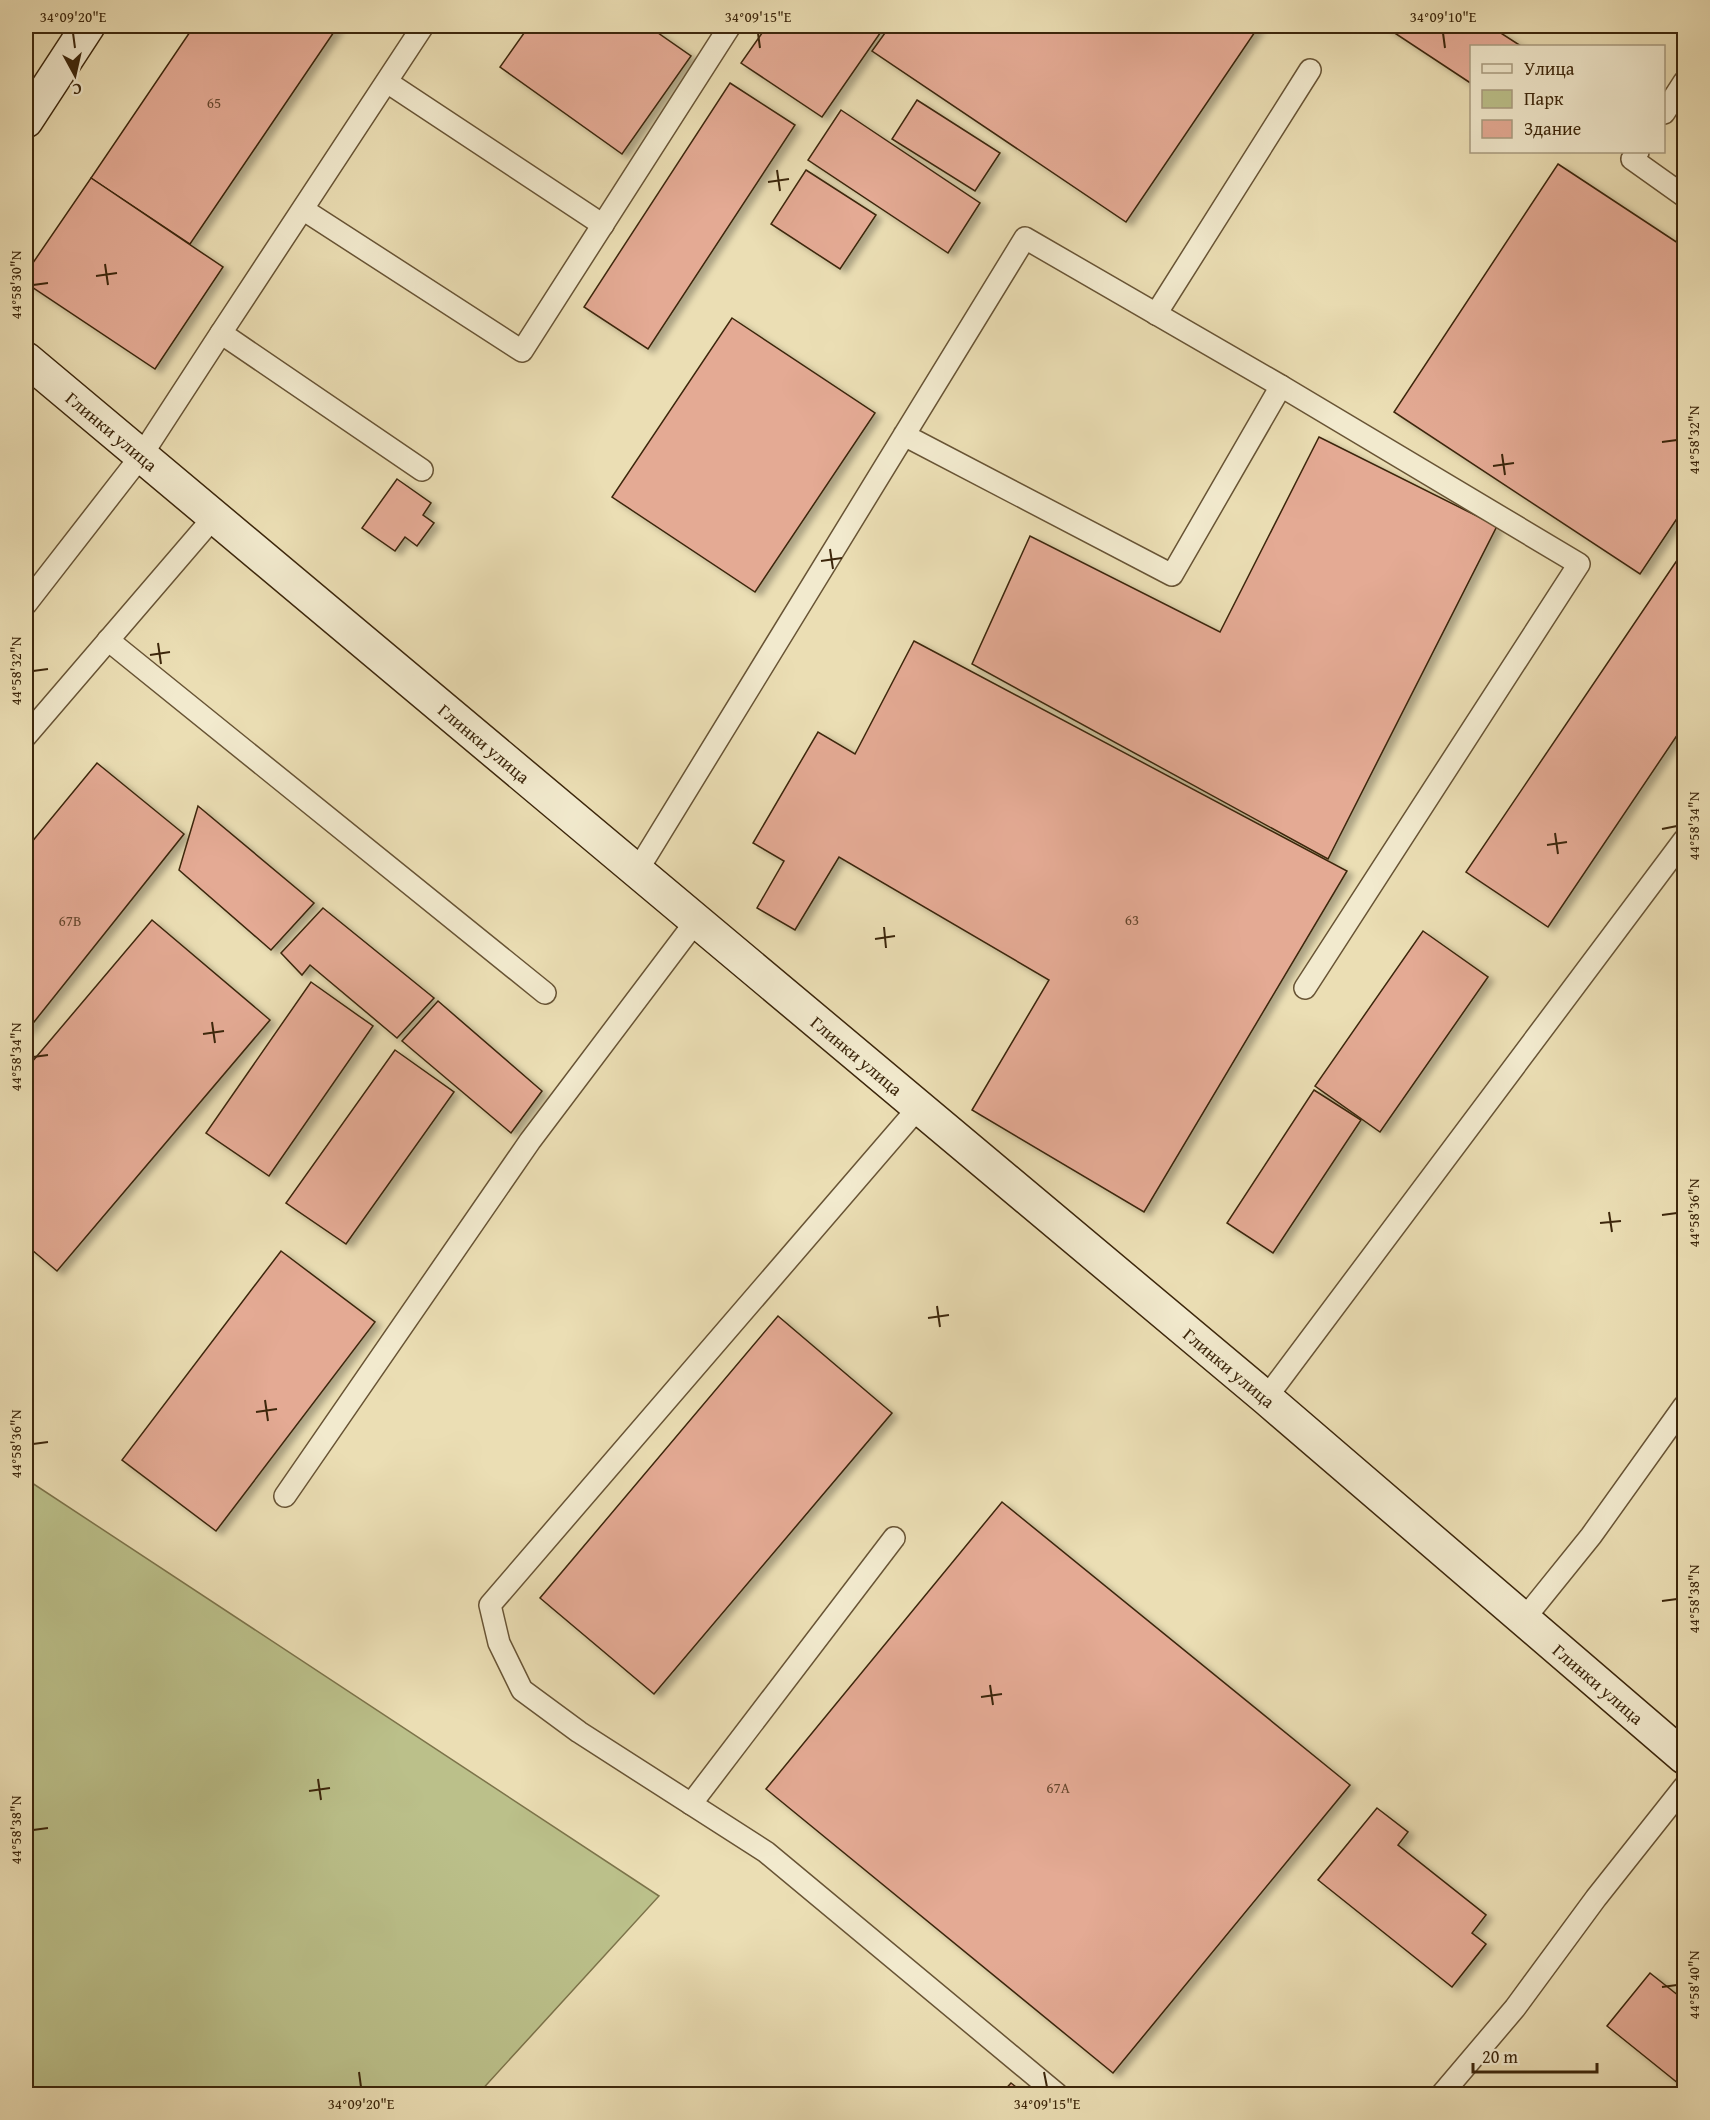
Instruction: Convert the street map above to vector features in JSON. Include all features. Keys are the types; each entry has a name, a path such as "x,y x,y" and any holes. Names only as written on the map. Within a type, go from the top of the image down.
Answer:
{"main road":[{"path":"26,121 88,26"},
{"name":"Глинки улица","path":"26,359 1266,1398 1684,1757"}],"lane":[{"path":"28,596 141,456 423,26"},
{"path":"303,210 522,351 726,27"},
{"path":"1156,314 1310,70"},
{"path":"387,82 603,225"},
{"path":"1665,111 1684,82"},
{"path":"1637,153 1632,159 1684,196"},
{"path":"637,871 1025,237 1281,386 1579,564 1305,988"},
{"path":"221,333 422,470"},
{"path":"904,435 1172,576 1281,386"},
{"path":"26,736 214,517"},
{"path":"108,640 545,993"},
{"path":"1266,1398 1684,840"},
{"path":"285,1496 530,1141 696,921"},
{"path":"919,1107 490,1605 499,1643 522,1690 579,1732 766,1852 1058,2094"},
{"path":"1524,1619 1591,1536 1684,1406"},
{"path":"692,1804 894,1538"},
{"path":"1442,2094 1515,2008 1596,1898 1684,1787"}],"green space":[{"path":"26,1479 659,1896 478,2094 26,2094"}],"building":[{"path":"194,26 338,26 190,244 91,178"},
{"path":"529,26 648,26 691,56 622,154 500,67"},
{"path":"767,26 885,26 822,117 741,63"},
{"path":"890,26 1259,26 1126,222 872,51"},
{"path":"1384,26 1490,26 1519,45 1470,45 1470,83"},
{"path":"730,83 795,125 648,349 584,307"},
{"path":"917,100 1000,153 975,191 892,139"},
{"path":"841,110 980,203 948,253 808,160"},
{"path":"1558,164 1684,247 1684,508 1640,574 1394,412"},
{"path":"806,170 876,215 840,269 771,224"},
{"path":"91,178 223,267 155,369 26,283 26,273"},
{"path":"732,318 875,413 755,592 612,497"},
{"path":"1319,437 1497,526 1328,859 972,664 1030,536 1220,632"},
{"path":"397,479 431,503 423,515 434,523 417,546 405,537 395,551 362,528"},
{"path":"1684,550 1684,725 1548,927 1466,872"},
{"path":"914,641 1347,871 1144,1212 972,1110 1049,980 839,857 795,930 757,908 784,861 753,843 818,732 855,754"},
{"path":"97,763 184,834 26,1032 26,849"},
{"path":"198,806 314,903 271,950 179,870"},
{"path":"323,908 434,998 397,1038 310,965 302,975 281,953"},
{"path":"152,920 270,1020 57,1271 26,1245 26,1069"},
{"path":"1423,931 1488,977 1380,1132 1315,1086"},
{"path":"311,982 373,1026 269,1176 206,1133"},
{"path":"438,1001 542,1091 511,1133 402,1041"},
{"path":"395,1050 454,1092 346,1244 286,1203"},
{"path":"1314,1090 1361,1120 1273,1253 1227,1223"},
{"path":"281,1251 375,1322 216,1531 122,1460"},
{"path":"778,1316 892,1413 654,1694 540,1598"},
{"path":"1002,1502 1350,1785 1113,2073 766,1789"},
{"path":"1377,1808 1408,1832 1398,1845 1486,1915 1472,1933 1486,1944 1452,1987 1318,1880"},
{"path":"1650,1973 1684,2000 1684,2088 1607,2026"},
{"path":"1011,2083 1025,2094 1001,2094"}]}
